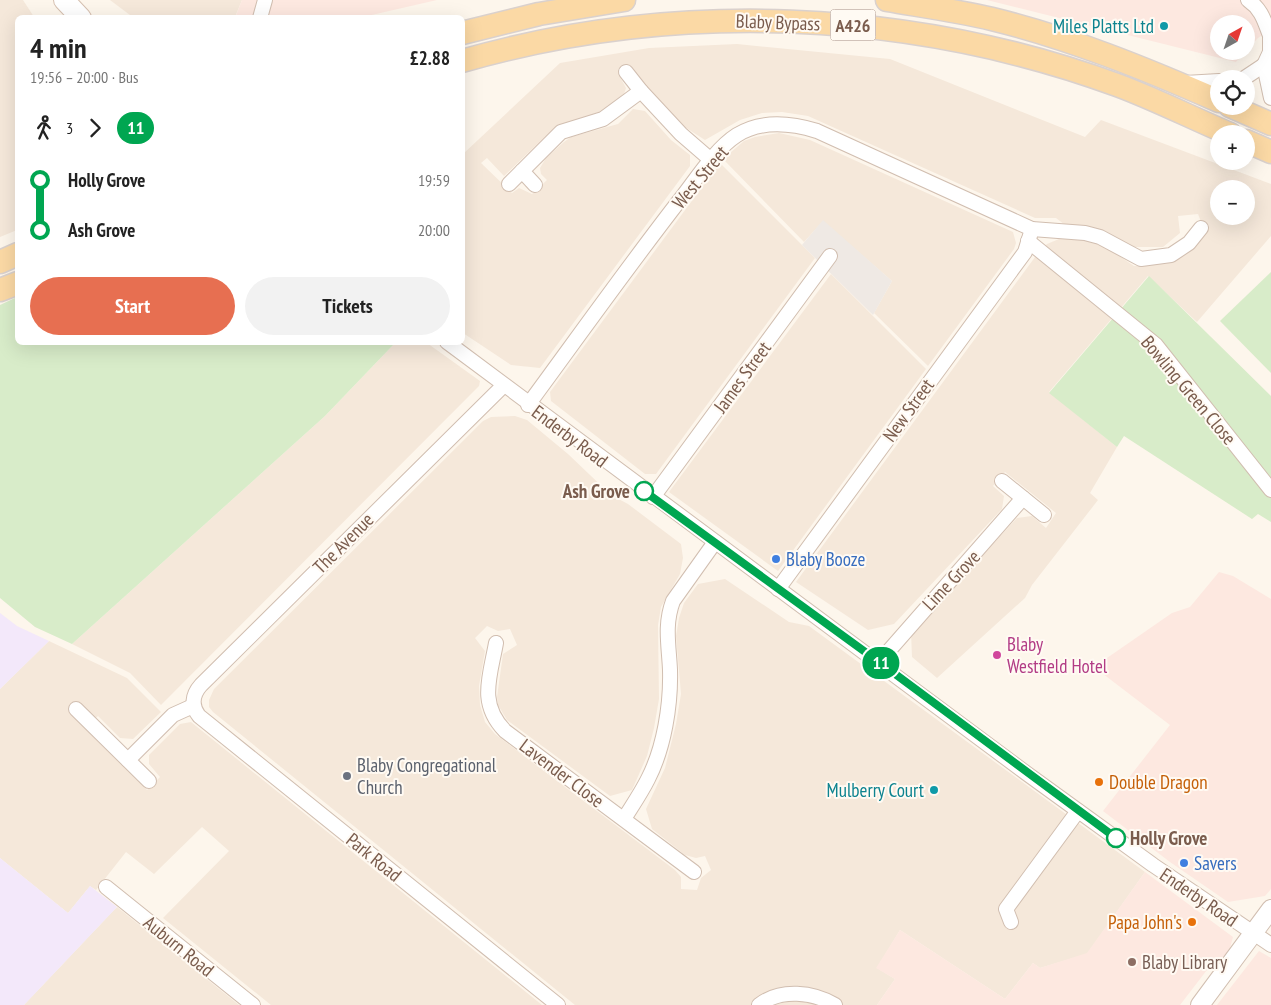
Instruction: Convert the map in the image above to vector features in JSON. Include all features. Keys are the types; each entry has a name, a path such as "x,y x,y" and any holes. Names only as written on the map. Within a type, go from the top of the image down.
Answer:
{"main road":[{"path":"64,0 78,15"},
{"path":"465,31 539,14 624,0"},
{"name":"A426","path":"887,0 993,20 1035,32 1179,84 1210,97"},
{"name":"Blaby Bypass","path":"465,60 506,48 584,32 669,22 758,20 868,27 922,33 982,45 1044,62 1118,85 1210,125"},
{"path":"1250,115 1271,124"},
{"path":"1255,145 1271,152"},
{"path":"0,262 15,255"},
{"path":"0,290 15,284"}],"street":[{"path":"261,15 265,0"},
{"path":"1248,0 1259,10 1268,25 1271,38 1270,52 1264,65 1255,71"},
{"path":"1264,65 1271,98"},
{"path":"626,72 681,134 711,160"},
{"path":"1179,84 1210,82"},
{"path":"509,184 561,132 603,119 641,90"},
{"name":"West Street","path":"528,405 654,233 711,160 736,136 760,125 788,124 802,126 1030,235"},
{"path":"522,170 536,185"},
{"path":"1030,235 1084,233 1100,237 1141,259 1172,255 1189,243 1201,228"},
{"name":"Bowling Green Close","path":"1030,235 1156,345 1271,490"},
{"name":"New Street","path":"778,589 1025,252 1030,235"},
{"name":"James Street","path":"653,497 830,256"},
{"name":"Enderby Road","path":"451,345 502,386 879,662 1078,811 1271,946"},
{"name":"The Avenue","path":"194,706 193,700 201,685 502,386"},
{"path":"1002,481 1044,515"},
{"name":"Lime Grove","path":"879,662 1023,498"},
{"path":"624,819 648,779 656,760 664,729 669,679 667,624 669,612 673,601 715,542"},
{"name":"Lavender Close","path":"496,643 488,689 489,707 495,720 505,730 694,872"},
{"path":"128,760 173,715 194,706"},
{"name":"Park Road","path":"194,706 199,716 558,1005"},
{"path":"76,709 150,781"},
{"path":"1011,922 1006,909 1078,811"},
{"name":"Auburn Road","path":"106,887 253,1005"},
{"path":"1200,1005 1271,909"},
{"path":"759,1005 769,998 793,994 822,998 835,1005"}],"shaded area":[{"path":"0,0 23,0 33,15 15,15 15,231 0,237"},
{"path":"110,0 242,0 236,15 130,15"},
{"path":"242,0 437,0 372,15 236,15"},
{"path":"987,0 1271,0 1271,29 1255,41 1255,15 1210,15 1210,56"},
{"path":"737,44 890,59 1085,137 1101,120 1210,161 1210,170 1234,170 1271,184 1271,236 1197,322 1148,276 1049,392 1117,447 1090,493 1098,500 1032,585 1025,598 937,678 912,657 911,632 1017,518 1032,516 1046,528 1056,513 1005,472 993,486 1004,496 1002,509 894,624 868,630 796,582 1038,253 1047,244 1059,239 1078,238 1097,241 1134,266 1161,263 1205,232 1198,214 1178,216 1180,233 1163,247 1133,247 1105,231 1093,228 1069,228 1056,218 1035,218 808,116 782,112 762,113 740,120 705,140 680,124 630,67 620,77 626,88 623,97 605,112 557,125 504,176 487,158 481,163 512,193 519,188 532,194 547,180 541,174 540,168 546,158 564,142 571,137 618,124 633,109 645,111 671,140 690,155 690,166 540,368 511,365 465,334 465,152 560,63 649,48"},
{"path":"779,133 810,140 1013,232 1016,243 1014,249 928,366 874,313 892,281 823,221 804,242 723,159 744,141"},
{"path":"720,163 815,258 656,474 645,474 551,401 550,392"},
{"path":"823,220 892,281 873,315 802,245"},
{"path":"831,274 926,369 778,571 669,492"},
{"path":"393,345 430,345 480,381 479,386 161,705 130,673 72,644 325,416"},
{"path":"515,416 527,420 568,454 611,495 628,504 681,544 683,558 680,574 661,607 658,625 659,699 647,756 632,790 610,796 507,720 498,705 497,697 503,654 517,645 510,629 498,631 487,626 475,638 485,651 479,686 480,705 485,722 495,734 675,870 681,877 681,889 697,890 701,878 711,870 705,856 696,858 685,855 652,829 646,809 665,768 676,724 681,694 676,636 684,603 698,584 725,579 789,622 809,626 1145,872 1087,954 1040,968 1033,963 1005,999 900,930 877,968 895,979 877,1005 575,1005 213,712 209,707 209,700 214,689 483,421 491,417"},
{"path":"1219,572 1233,576 1271,599 1271,889 1265,896 1228,902 1170,862 1103,811 1170,725 1094,667 1172,613 1190,607"},
{"path":"0,613 17,626 49,641 0,689"},
{"path":"49,641 127,678 161,712 133,739 120,738 98,716 85,728 147,790 160,777 149,764 149,755 180,724 191,722 542,1005 271,1005 163,918 229,851 202,827 154,874 126,852 96,890 90,886 68,913 0,858 0,689"},
{"path":"0,858 68,913 90,886 117,907 24,1005 0,1005"},
{"path":"1145,872 1233,937 1230,948 1216,968 1207,970 1180,1005 877,1005 895,979 876,968 900,930 1005,999 1033,963 1040,968 1087,953"},
{"path":"117,907 239,1005 24,1005"},
{"path":"1259,951 1271,958 1271,1005 1217,1005"}],"green space":[{"path":"1271,272 1271,373 1220,321"},
{"path":"1149,276 1271,396 1271,522 1258,514 1252,519 1124,436 1117,447 1049,393"},
{"path":"15,298 15,345 393,345 325,416 72,644 35,627 0,598 0,305"}],"bus line":[{"name":"11","path":"644,491 1116,838"}],"place":[{"name":"Miles Platts Ltd","path":"1164,26"},
{"name":"Ash Grove","path":"644,491"},
{"name":"Blaby Booze","path":"776,559"},
{"name":"Blaby Westfield Hotel","path":"997,655"},
{"name":"Blaby Congregational Church","path":"347,776"},
{"name":"Double Dragon","path":"1099,782"},
{"name":"Mulberry Court","path":"934,790"},
{"name":"Holly Grove","path":"1116,838"},
{"name":"Savers","path":"1184,863"},
{"name":"Papa John's","path":"1192,922"},
{"name":"Blaby Library","path":"1132,962"}]}
